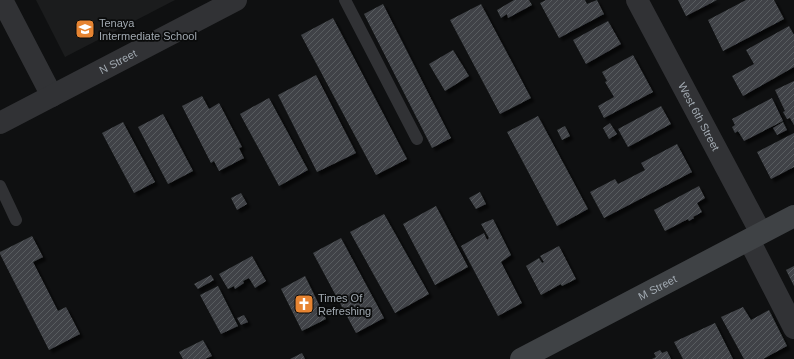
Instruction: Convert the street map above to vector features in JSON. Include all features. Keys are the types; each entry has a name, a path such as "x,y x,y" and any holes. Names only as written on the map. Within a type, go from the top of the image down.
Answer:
{"street":[{"path":"2,0 52,96"},
{"name":"N Street","path":"0,122 236,0"},
{"name":"West 6th Street","path":"637,0 755,237 794,328"},
{"name":"M Street","path":"521,359 794,216"}],"lane":[{"path":"345,0 417,139"},
{"path":"0,186 16,220"}],"shaded area":[{"name":"Tenaya Intermediate School","path":"36,0 175,0 65,57"}],"building":[{"path":"514,0 529,0 532,5 508,18 507,14 501,18 497,10"},
{"path":"546,0 585,0 587,4 597,0 604,14 559,38 540,3"},
{"path":"678,0 717,0 686,16"},
{"path":"746,0 774,0 784,19 723,51 708,20"},
{"path":"383,4 451,138 432,148 364,14"},
{"path":"481,4 531,98 500,114 450,20"},
{"path":"333,18 407,159 376,175 301,35"},
{"path":"608,21 621,44 586,64 573,40"},
{"path":"789,26 794,35 794,67 743,96 732,76 754,64 746,50"},
{"path":"453,50 469,76 445,91 429,64"},
{"path":"633,55 653,92 604,118 598,106 614,97 605,82 607,81 602,72"},
{"path":"316,75 356,153 317,172 278,95"},
{"path":"794,81 794,125 790,118 787,119 783,112 785,111 775,90"},
{"path":"202,96 209,109 219,103 242,147 239,148 244,158 219,171 214,161 211,163 182,106"},
{"path":"269,98 308,170 279,186 240,114"},
{"path":"772,98 783,121 744,141 738,131 735,133 732,127 735,125 732,119"},
{"path":"661,106 671,124 628,147 618,129"},
{"path":"163,114 193,171 168,184 138,127"},
{"path":"538,116 588,209 557,226 507,132"},
{"path":"123,122 155,182 134,193 102,133"},
{"path":"783,122 787,130 777,135 773,128"},
{"path":"610,123 617,134 609,139 603,128"},
{"path":"565,126 570,136 562,140 557,130"},
{"path":"794,133 794,167 771,179 757,152"},
{"path":"677,144 692,172 604,218 590,192 615,179 618,184 645,170 641,163"},
{"path":"699,186 705,198 697,203 702,212 689,221 688,219 665,231 654,210"},
{"path":"480,192 486,204 476,209 469,198"},
{"path":"241,193 247,204 237,210 231,198"},
{"path":"436,206 468,267 435,285 403,224"},
{"path":"384,214 429,294 395,313 350,232"},
{"path":"493,219 511,255 501,262 522,303 498,316 461,246 484,233 487,240 489,238 481,224"},
{"path":"32,236 43,257 33,262 58,311 66,307 80,334 49,350 0,254 0,252"},
{"path":"341,238 384,318 356,333 313,253"},
{"path":"559,246 576,279 562,286 561,284 541,295 526,266 539,258 542,263 544,262 540,256"},
{"path":"252,256 266,281 255,288 249,278 243,281 244,283 235,289 234,286 228,289 219,274"},
{"path":"794,266 794,286 786,270"},
{"path":"211,275 214,280 198,289 194,284"},
{"name":"Times Of Refreshing","path":"305,276 326,319 302,331 281,289"},
{"path":"218,286 238,326 221,334 200,295"},
{"path":"743,307 751,320 769,310 787,346 763,359 744,359 721,317"},
{"path":"244,315 248,322 241,325 237,318"},
{"path":"715,323 733,359 683,359 674,342"},
{"path":"203,340 212,356 205,359 183,359 179,352"},
{"path":"660,350 662,353 667,351 671,359 652,359 656,357 654,353"},
{"path":"302,353 305,359 290,359"}],"place":[{"name":"Tenaya Intermediate School","path":"85,29"},
{"name":"Times Of Refreshing","path":"304,304"}]}
